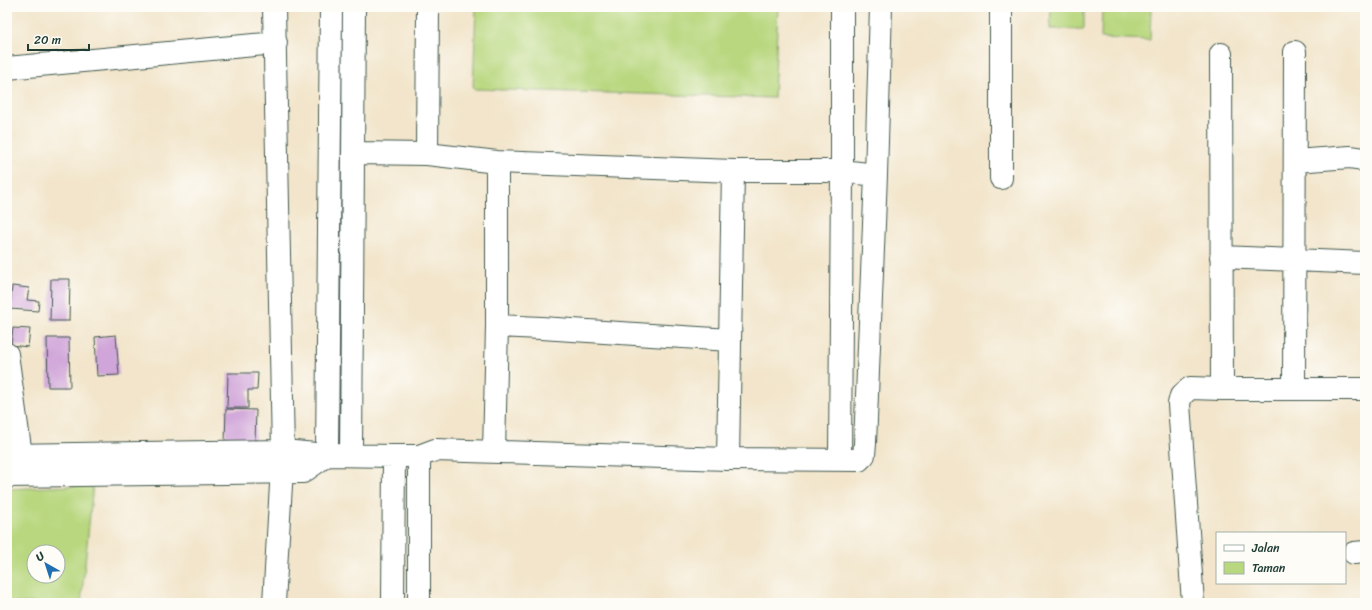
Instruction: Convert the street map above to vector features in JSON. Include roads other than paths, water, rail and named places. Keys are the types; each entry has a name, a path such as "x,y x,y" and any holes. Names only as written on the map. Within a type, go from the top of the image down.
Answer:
{"street":[{"path":"274,7 276,43 282,461 274,603"},
{"path":"327,455 331,7"},
{"path":"351,455 354,7"},
{"path":"427,154 428,7"},
{"path":"840,460 842,7"},
{"path":"7,354 14,455 282,461 303,472 327,455 419,456 435,450 728,459 859,460 864,455 876,175 881,7"},
{"path":"1001,7 1001,178"},
{"path":"7,68 276,43"},
{"path":"1294,389 1295,52"},
{"path":"1221,54 1222,390"},
{"path":"353,153 427,154 497,162 734,171 842,172 876,175"},
{"path":"1295,161 1350,157 1364,159 1365,161"},
{"path":"494,452 497,326 497,162"},
{"path":"728,459 734,171"},
{"path":"1221,257 1365,263"},
{"path":"497,326 730,340"},
{"path":"1193,603 1179,404 1181,396 1190,388 1222,390 1365,389"},
{"path":"393,603 394,456"},
{"path":"419,456 419,603"},
{"path":"7,476 282,461"}]}
